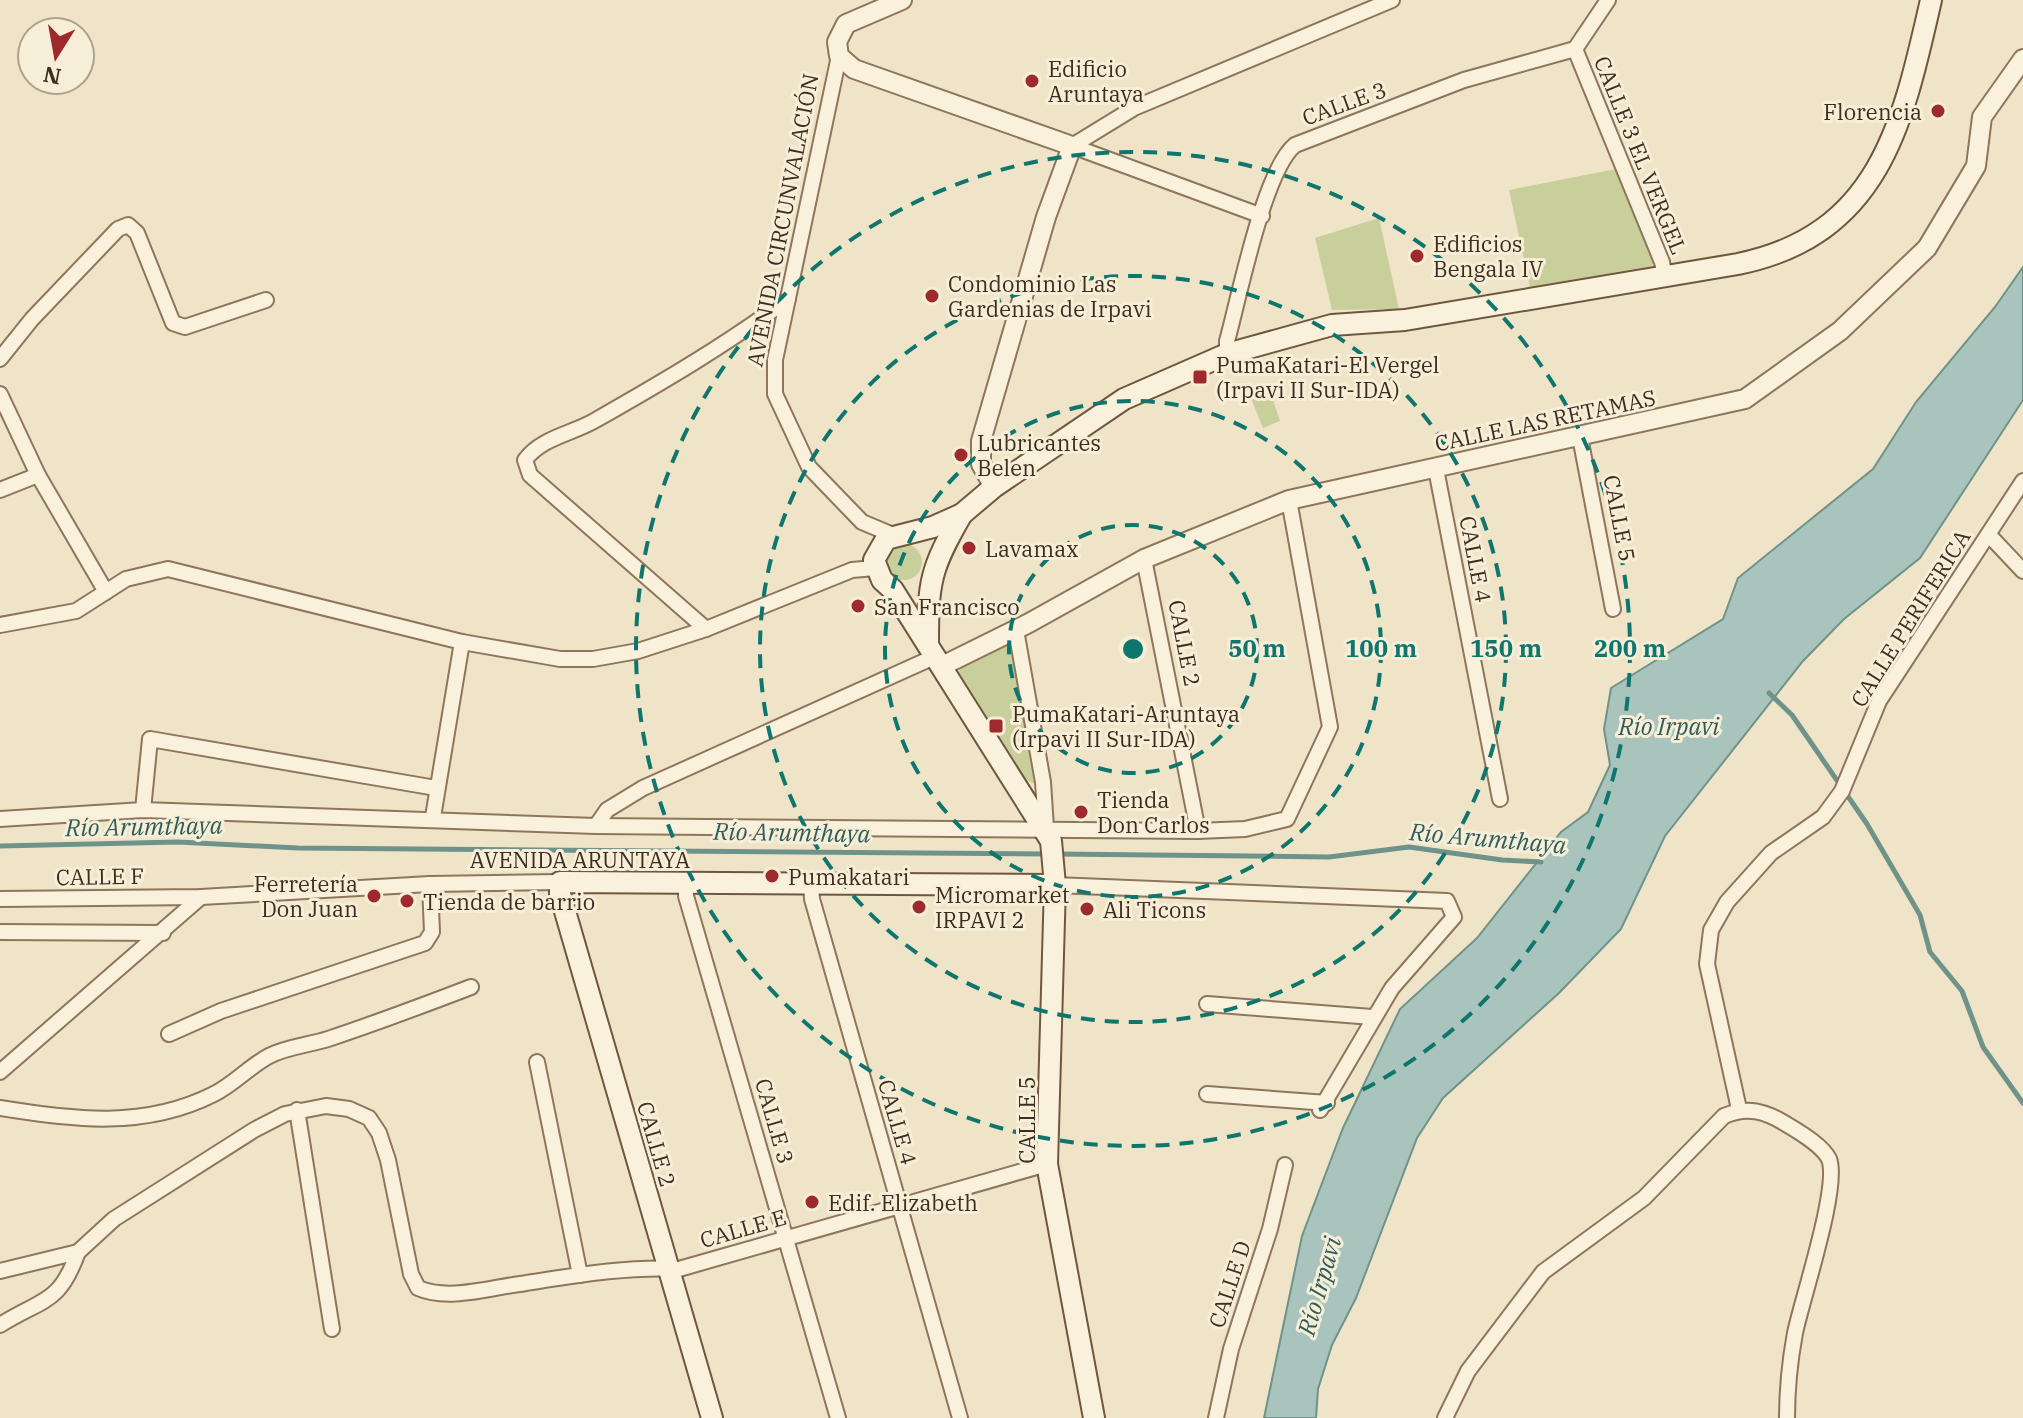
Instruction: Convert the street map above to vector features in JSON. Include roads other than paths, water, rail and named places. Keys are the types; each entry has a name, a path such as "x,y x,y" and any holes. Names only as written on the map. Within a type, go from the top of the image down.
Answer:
{"main road":[{"path":"893,590 914,590 932,571 962,514 994,487 1124,399 1227,354 1332,325 1405,320 1665,277 1768,257 1791,249 1847,207 1870,179 1893,137 1909,98 1931,0"},
{"path":"962,514 900,534 876,552 875,568 893,590 1048,834 1055,876"},
{"path":"900,534 923,541 932,571 935,656"},
{"name":"AVENIDA ARUNTAYA","path":"560,882 811,884 1055,876"},
{"name":"CALLE 5","path":"1055,876 1047,1164 1094,1418"},
{"name":"CALLE 2","path":"560,882 712,1418"}],"street":[{"name":"AVENIDA CIRCUNVALACIÓN","path":"900,534 862,522 809,467 775,394 775,360 839,56 837,42 846,24 902,0"},
{"path":"994,487 981,464 981,441 1049,206 1072,146 1134,108 1392,0"},
{"path":"1575,49 1608,0"},
{"name":"CALLE 3","path":"1227,354 1227,341 1262,216 1284,154 1295,145 1464,80 1575,49"},
{"name":"CALLE 3 EL VERGEL","path":"1575,49 1662,262 1665,277"},
{"path":"839,56 854,69 1262,216"},
{"name":"CALLE LAS RETAMAS","path":"935,656 1016,630 1144,559 1289,500 1745,399 1840,331 1927,248 1976,166 1982,117 2023,59"},
{"path":"0,359 32,319 118,229 128,225 137,233 173,323 185,327 266,300"},
{"path":"706,629 530,475 525,460 543,443 574,432 729,344 788,299"},
{"path":"0,394 38,475 106,592"},
{"name":"CALLE 5","path":"1580,437 1613,609"},
{"name":"CALLE 4","path":"1436,469 1500,799"},
{"path":"0,490 38,475"},
{"name":"CALLE PERIFERICA","path":"1739,1109 1707,964 1711,930 1727,902 1771,853 1823,817 1835,800 1879,701 2023,481"},
{"path":"0,819 143,810 433,817 533,826 1048,834 1245,829 1287,819 1330,727 1289,500"},
{"path":"1989,535 2023,571"},
{"name":"CALLE 2","path":"1144,559 1198,831"},
{"path":"0,625 76,611 137,575 168,569 462,642 545,657 593,659 638,651 706,629 852,570 875,568"},
{"path":"1016,630 1043,782 1048,834"},
{"path":"433,817 462,642"},
{"path":"596,826 607,810 643,788 935,656"},
{"path":"143,810 150,739 436,788"},
{"path":"1055,876 1447,901 1454,917 1392,988 1372,1017 1324,1106 1207,1094"},
{"name":"AVENIDA ARUNTAYA","path":"201,897 430,884 560,882"},
{"name":"CALLE 3","path":"686,883 686,896 838,1418"},
{"path":"169,1034 221,1011 425,943 432,932 430,884"},
{"name":"CALLE 4","path":"811,884 960,1418"},
{"path":"0,1072 201,897"},
{"name":"CALLE F","path":"0,899 201,897"},
{"path":"0,932 163,933"},
{"path":"0,1108 87,1121 113,1121 160,1113 213,1094 240,1079 269,1056 380,1021 471,987"},
{"path":"1207,1004 1372,1017"},
{"path":"0,1057 18,1057"},
{"path":"537,1062 580,1275"},
{"name":"CALLE E","path":"297,1110 326,1106 349,1109 369,1118 379,1133 388,1160 411,1274 418,1288 444,1294 580,1275 679,1269 1047,1164"},
{"path":"1445,1418 1468,1371 1543,1272 1644,1198 1724,1116 1739,1109 1760,1111 1785,1123 1819,1147 1829,1159 1828,1196 1795,1334 1787,1418"},
{"path":"0,1325 47,1301 67,1282 78,1252 114,1219 254,1130 297,1110 332,1329"},
{"name":"CALLE D","path":"1216,1418 1231,1349 1270,1229 1285,1165"},
{"path":"0,1271 78,1252"}],"water":[{"name":"Río Irpavi","path":"2023,267 2023,400 1920,558 1844,619 1803,661 1665,836 1621,929 1559,993 1443,1098 1417,1138 1356,1298 1332,1345 1318,1389 1316,1418 1264,1418 1302,1236 1343,1128 1400,1009 1477,938 1561,832 1588,812 1610,765 1604,729 1611,688 1723,619 1738,578 1873,469 1916,402 1995,307"}],"waterway":[{"path":"1769,693 1792,715 1867,824 1920,915 1930,952 1962,991 1983,1047 2023,1103"},
{"name":"Río Arumthaya","path":"0,846 178,842 298,848 1047,854"},
{"name":"Río Arumthaya","path":"1057,854 1329,857 1409,847 1502,860 1541,862"}],"place":[{"name":"Edificio Aruntaya","path":"1032,81"},
{"name":"Florencia","path":"1938,111"},
{"name":"Edificios Bengala IV","path":"1417,256"},
{"name":"Condominio Las Gardenias de Irpavi","path":"932,296"},
{"name":"PumaKatari-El Vergel (Irpavi II Sur-IDA)","path":"1200,377"},
{"name":"Lubricantes Belen","path":"961,455"},
{"name":"Lavamax","path":"969,548"},
{"name":"San Francisco","path":"858,606"},
{"name":"PumaKatari-Aruntaya (Irpavi II Sur-IDA)","path":"996,726"},
{"name":"Tienda Don Carlos","path":"1081,812"},
{"name":"Pumakatari","path":"772,876"},
{"name":"Ferretería Don Juan","path":"374,896"},
{"name":"Tienda de barrio","path":"407,901"},
{"name":"Micromarket IRPAVI 2","path":"919,907"},
{"name":"Ali Ticons","path":"1087,909"},
{"name":"Edif. Elizabeth","path":"812,1202"}]}
